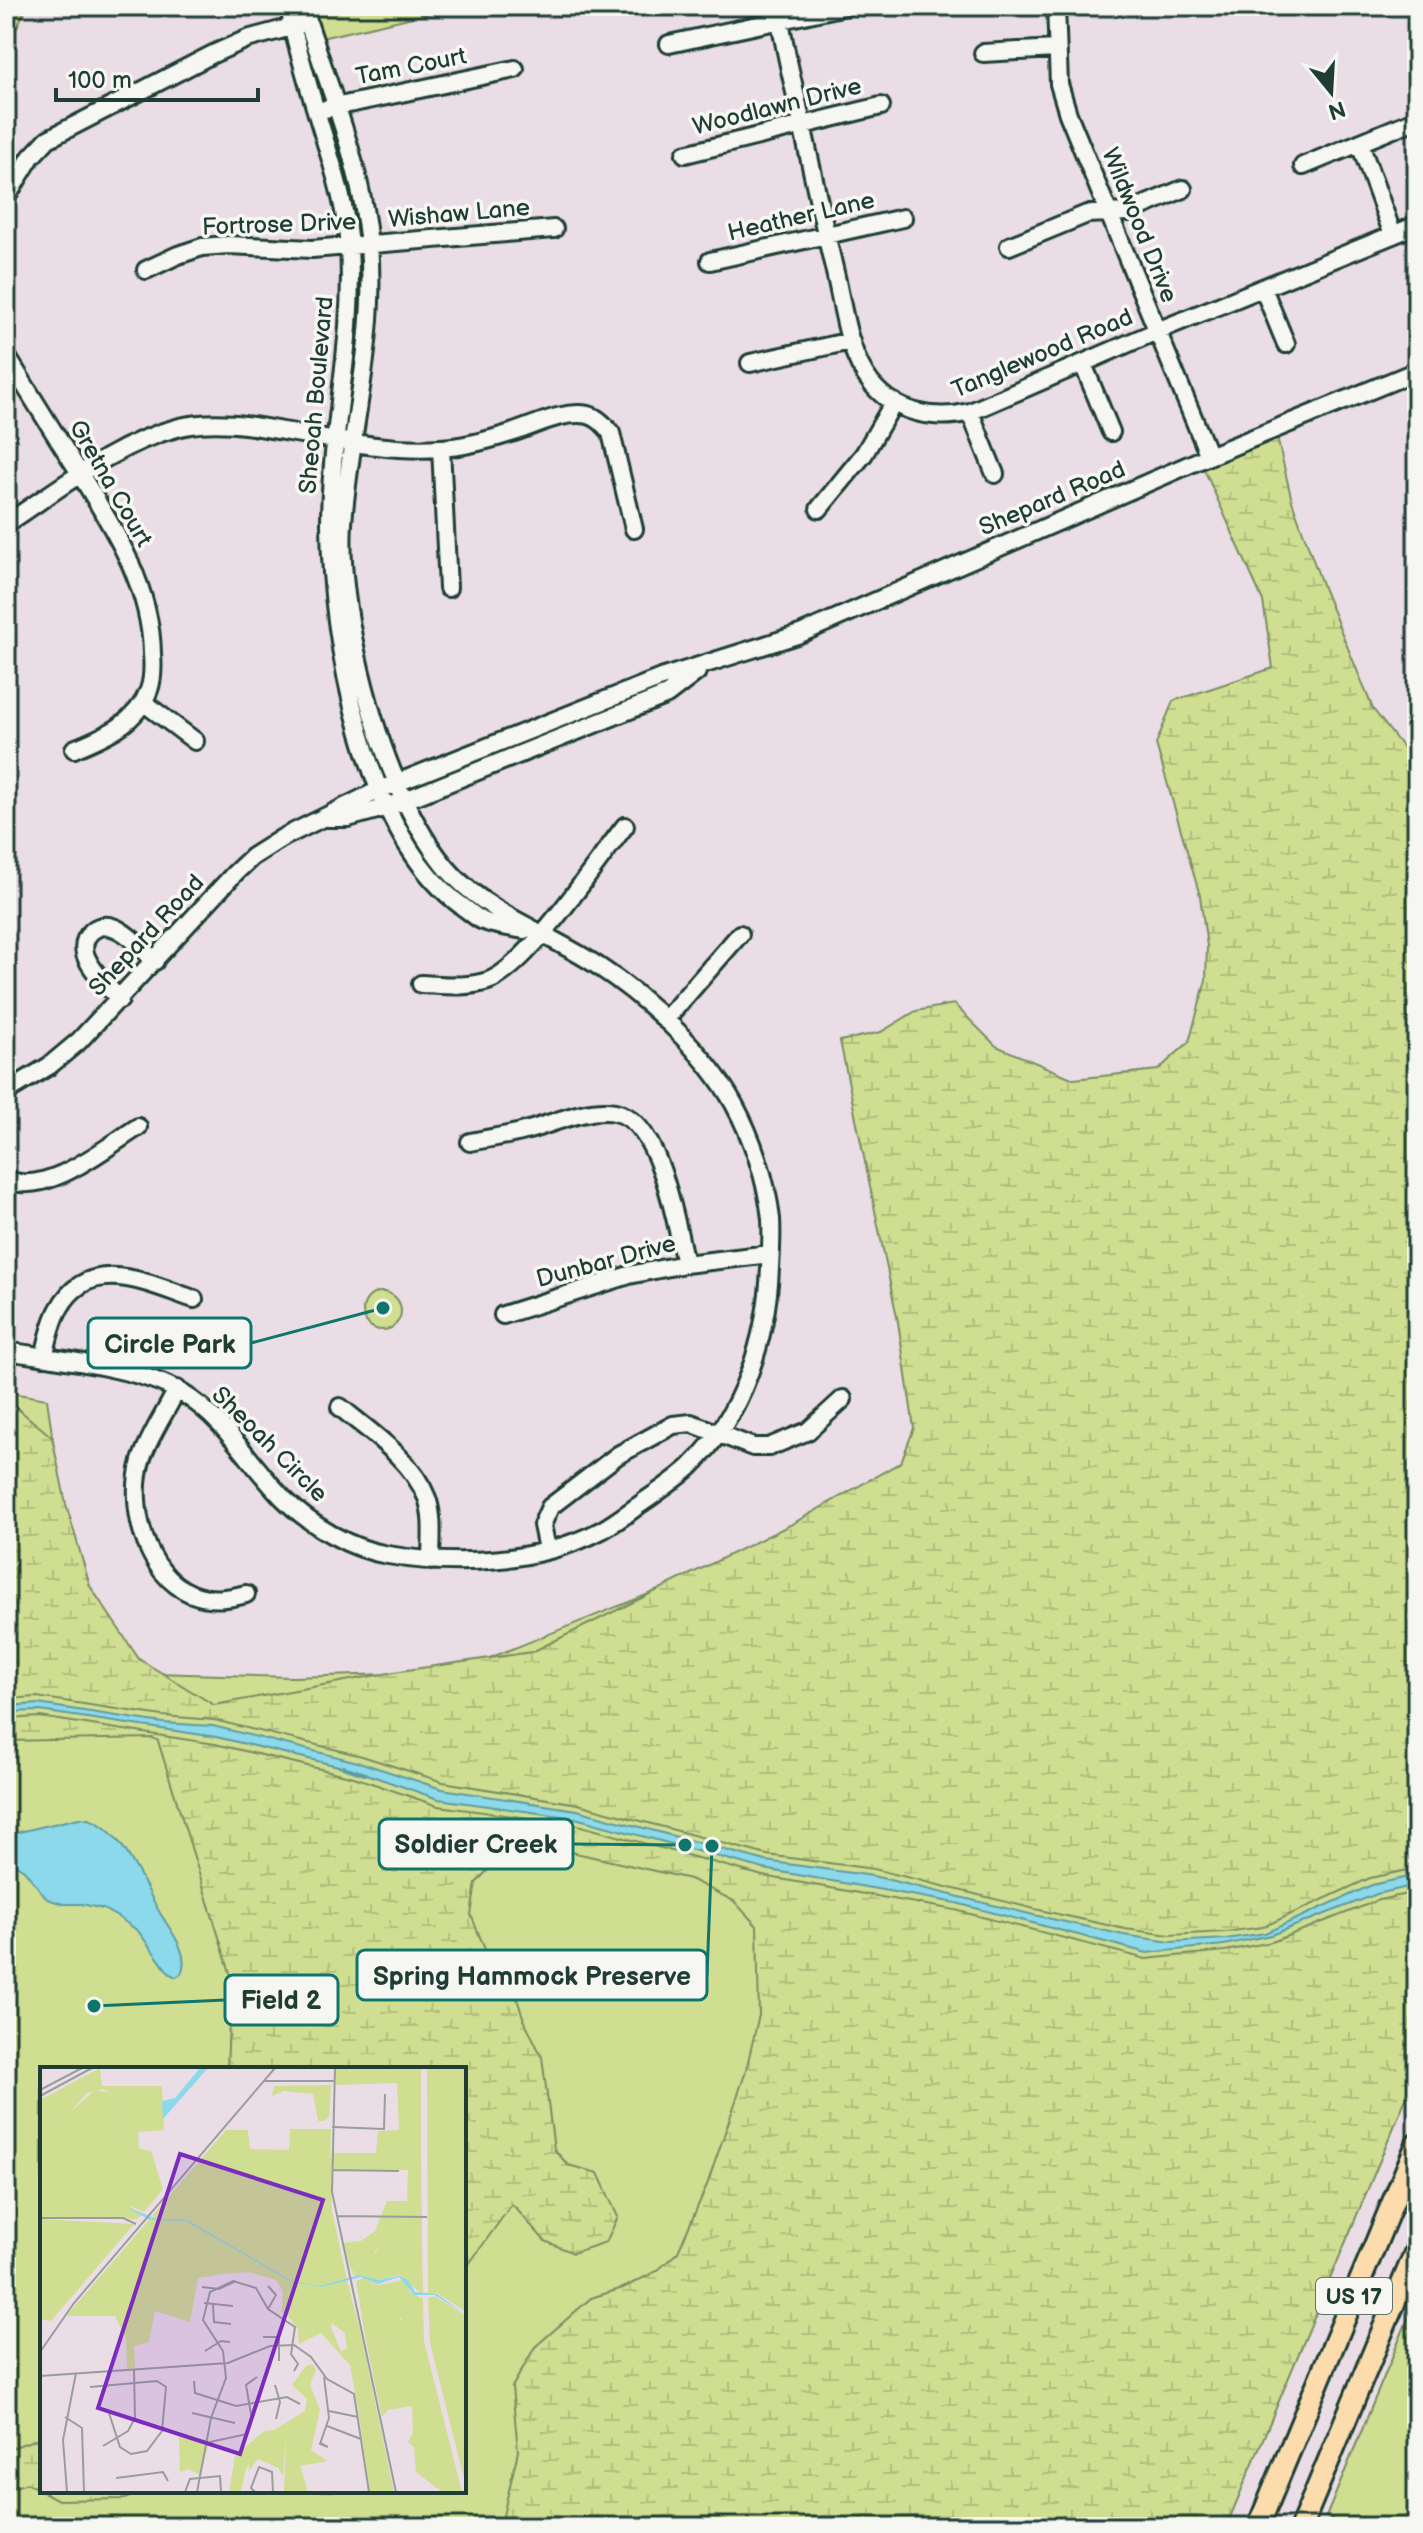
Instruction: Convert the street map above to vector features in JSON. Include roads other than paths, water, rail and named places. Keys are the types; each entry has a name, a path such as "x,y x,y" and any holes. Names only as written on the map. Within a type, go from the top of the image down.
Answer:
{"main road":[{"name":"US 17","path":"1258,2527 1417,2144"},
{"name":"US 17","path":"1301,2527 1417,2248"}],"street":[{"name":"Sheoah Boulevard","path":"290,6 302,18 357,172 369,245 369,317 343,528 354,642 370,705 397,784"},
{"path":"669,44 778,13 846,6"},
{"name":"Wildwood Drive","path":"1056,6 1059,84 1068,114 1209,456"},
{"name":"Tanglewood Road","path":"778,13 851,341 872,384 894,402 913,412 951,417 970,412 1157,331 1417,225"},
{"name":"Sheoah Boulevard","path":"302,18 316,112 337,177 349,247 349,316 333,439 330,524 332,588 337,629 354,708 379,790"},
{"path":"6,198 31,157 48,139 213,54 302,18"},
{"path":"983,53 1056,49"},
{"name":"Tam Court","path":"316,112 515,69"},
{"name":"Woodlawn Drive","path":"685,154 881,106"},
{"path":"1303,166 1415,120"},
{"path":"1360,144 1393,235"},
{"path":"1009,246 1087,214 1128,212 1183,189"},
{"name":"Heather Lane","path":"710,261 903,218"},
{"name":"Wishaw Lane","path":"369,245 554,229"},
{"name":"Fortrose Drive","path":"146,270 202,247 228,245 312,249 369,245"},
{"path":"1263,288 1286,344"},
{"path":"750,363 851,341"},
{"name":"Gretna Court","path":"6,355 109,519 126,552 146,611 152,640 150,688 143,702"},
{"path":"1083,364 1111,432"},
{"name":"Shepard Road","path":"6,1092 49,1066 79,1041 252,857 282,838 379,790 661,678 800,634 1209,456 1417,371"},
{"path":"819,509 864,454 894,402"},
{"path":"970,412 995,474"},
{"path":"6,524 112,453 141,439 184,426 221,423 250,425 354,442 406,448 441,448 478,442 573,414 590,415 602,422 611,433 634,529"},
{"path":"441,448 448,588"},
{"name":"Shepard Road","path":"326,818 348,818 388,807 667,695 705,665"},
{"path":"74,749 109,734 127,722 143,702 195,741"},
{"name":"Sheoah Circle","path":"6,1351 146,1376 177,1389 225,1427 284,1499 317,1525 347,1542 380,1554 431,1561 494,1560 547,1549 604,1529 670,1484 693,1464 717,1434 751,1371 768,1301 771,1220 766,1192 732,1100 707,1065 665,1020 600,967 493,905 457,880 430,846 397,784"},
{"name":"Sheoah Circle","path":"379,790 413,856 443,893 483,921 542,934"},
{"path":"421,984 469,986 491,980 511,968 542,934 625,826"},
{"path":"120,1000 91,966 85,954 84,943 90,933 98,927 111,926 124,932 155,961"},
{"path":"665,1020 740,934"},
{"path":"470,1142 597,1111 626,1115 640,1131 665,1176 685,1264"},
{"path":"6,1179 15,1184 32,1185 56,1178 138,1127"},
{"name":"Dunbar Drive","path":"503,1315 629,1275 685,1264 770,1254"},
{"path":"44,1357 61,1305 78,1286 93,1279 128,1277 194,1299"},
{"path":"177,1389 142,1460 137,1486 144,1540 173,1582 190,1593 213,1599 246,1594"},
{"path":"547,1549 542,1525 550,1507 618,1455 682,1423 691,1423 753,1447 769,1447 808,1431 843,1399"},
{"path":"340,1407 396,1455 419,1482 428,1500 431,1561"}],"water":[{"path":"38,1704 163,1723 213,1726 362,1763 442,1789 577,1810 766,1861 873,1876 1124,1935 1170,1942 1265,1933 1372,1885 1417,1875 1417,1885 1377,1894 1271,1935 1224,1945 1147,1953 956,1903 764,1869 575,1818 438,1799 355,1770 216,1737 40,1711 6,1712 6,1706"},
{"path":"79,1818 106,1828 128,1854 178,1942 183,1958 181,1974 176,1977 169,1973 138,1931 121,1919 103,1909 47,1899 24,1870 6,1859 6,1835"}],"waterway":[{"path":"343,1767 365,1774"}],"place":[{"name":"Circle Park","path":"383,1308"},
{"name":"Soldier Creek","path":"685,1845"},
{"name":"Spring Hammock Preserve","path":"712,1846"},
{"name":"Field 2","path":"94,2006"}]}
